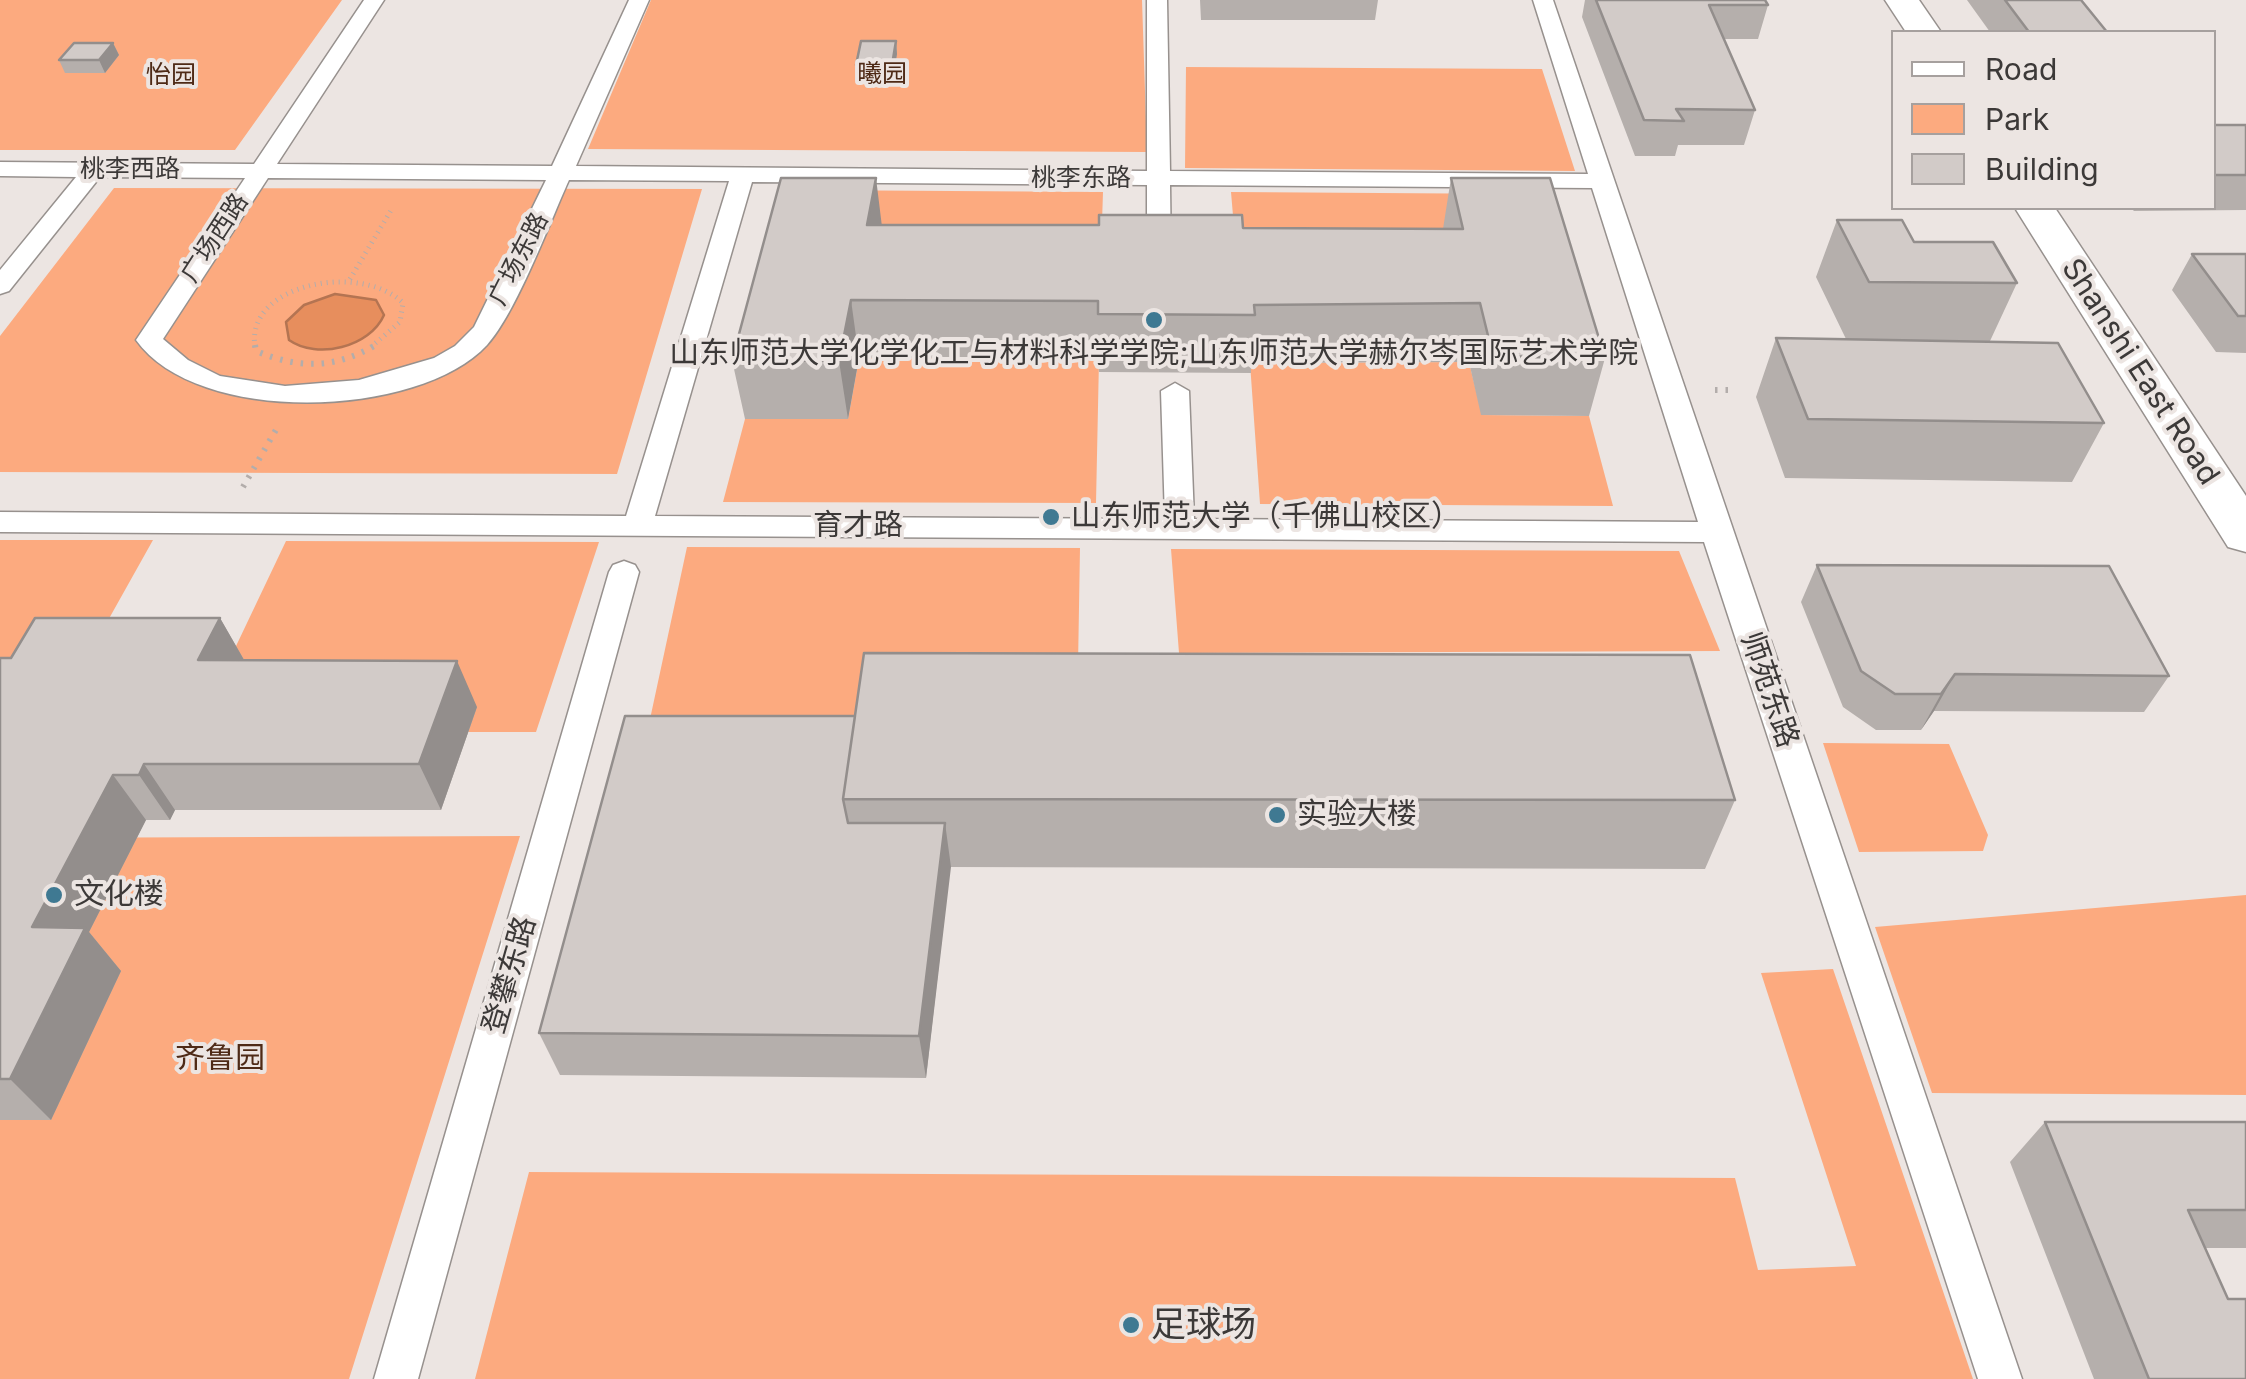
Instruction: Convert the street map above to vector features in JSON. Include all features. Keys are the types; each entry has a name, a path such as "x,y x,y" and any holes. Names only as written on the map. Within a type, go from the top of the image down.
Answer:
{"main road":[{"path":"1902,0 1923,30"},
{"name":"Shanshi East Road","path":"2037,210 2246,535"}],"lane":[{"name":"广场西路","path":"295,396 240,393 200,381 169,363 149,340 374,0"},
{"name":"广场东路","path":"295,396 402,378 448,360 478,340 563,172 640,0"},
{"path":"1157,0 1159,261"},
{"name":"师苑东路","path":"1544,0 1716,532 2000,1379"},
{"name":"桃李西路","path":"0,169 414,171"},
{"path":"0,286 94,169"},
{"name":"桃李东路","path":"414,171 1600,180"},
{"path":"638,524 742,176"},
{"path":"1174,391 1180,528"},
{"name":"育才路","path":"0,522 1716,532"},
{"name":"登攀东路","path":"396,1379 624,572"}],"path":[{"path":"350,279 414,171"},
{"path":"350,279 392,287 404,298 408,311 401,326 366,354 312,366 289,366 256,350 252,338 254,324 281,298 314,284 350,279"},
{"path":"223,522 312,366"}],"green space":[{"name":"怡园","path":"0,0 342,0 235,150 0,150"},
{"name":"曦园","path":"651,0 1142,0 1147,152 588,149"},
{"path":"1186,67 1542,69 1575,171 1185,168"},
{"path":"114,188 702,189 617,474 0,472 0,336"},
{"path":"800,190 1103,192 1100,283 875,282"},
{"path":"1231,192 1526,194 1537,235 1239,286"},
{"path":"859,358 1099,359 1096,503 723,502 745,419 848,419"},
{"path":"1469,362 1482,415 1589,416 1613,506 1260,504 1250,363"},
{"path":"0,540 153,540 83,665 0,704"},
{"path":"286,541 599,542 536,732 468,732 476,707 227,665"},
{"path":"687,547 1080,548 1077,725 641,761"},
{"path":"1171,549 1679,551 1720,651 1179,653"},
{"path":"1823,743 1949,744 1988,835 1983,851 1859,852"},
{"name":"齐鲁园","path":"520,836 349,1379 0,1379 0,838"},
{"path":"2246,895 2246,1095 1932,1093 1875,927"},
{"name":"足球场","path":"1833,969 1973,1379 475,1379 529,1172 1735,1178 1758,1270 1856,1266 1761,973"}],"shaded area":[{"path":"335,294 376,300 384,315 367,335 342,347 314,349 289,340 286,322 304,305"}],"building":[{"path":"1596,0 1765,0 1768,5 1709,5 1755,110 1676,109 1684,121 1644,120"},
{"path":"2005,0 2081,0 2105,30 2028,30"},
{"path":"861,41 896,41 892,65 856,65"},
{"path":"74,43 113,43 99,60 59,60"},
{"path":"2216,125 2246,125 2246,175 2216,175"},
{"path":"781,178 876,178 867,225 1099,225 1099,215 1242,215 1243,228 1463,229 1451,178 1550,178 1605,358 1493,356 1480,303 1254,305 1255,315 1098,314 1098,301 851,300 839,361 732,360"},
{"path":"1837,220 1902,220 1914,242 1993,242 2017,283 1869,282"},
{"path":"2192,254 2246,254 2246,316 2238,316"},
{"path":"1776,338 2058,343 2104,423 1808,419"},
{"path":"1817,565 2109,566 2169,676 1955,674 1941,694 1895,694 1861,671"},
{"name":"文化楼","path":"35,618 220,618 198,660 457,661 419,764 144,764 139,775 113,775 32,927 85,928 10,1079 0,1079 0,658 11,658"},
{"path":"864,653 1690,655 1735,800 843,799"},
{"path":"625,716 855,716 843,799 848,823 945,823 919,1036 539,1033"},
{"path":"2045,1122 2246,1122 2246,1210 2188,1210 2228,1299 2246,1299 2246,1379 2149,1379"}],"place":[{"name":"山东师范大学化学化工与材料科学学院;山东师范大学赫尔岑国际艺术学院","path":"1154,320"},
{"name":"山东师范大学（千佛山校区）","path":"1051,517"},
{"name":"实验大楼","path":"1277,815"},
{"name":"文化楼","path":"54,895"},
{"name":"足球场","path":"1131,1325"}]}
